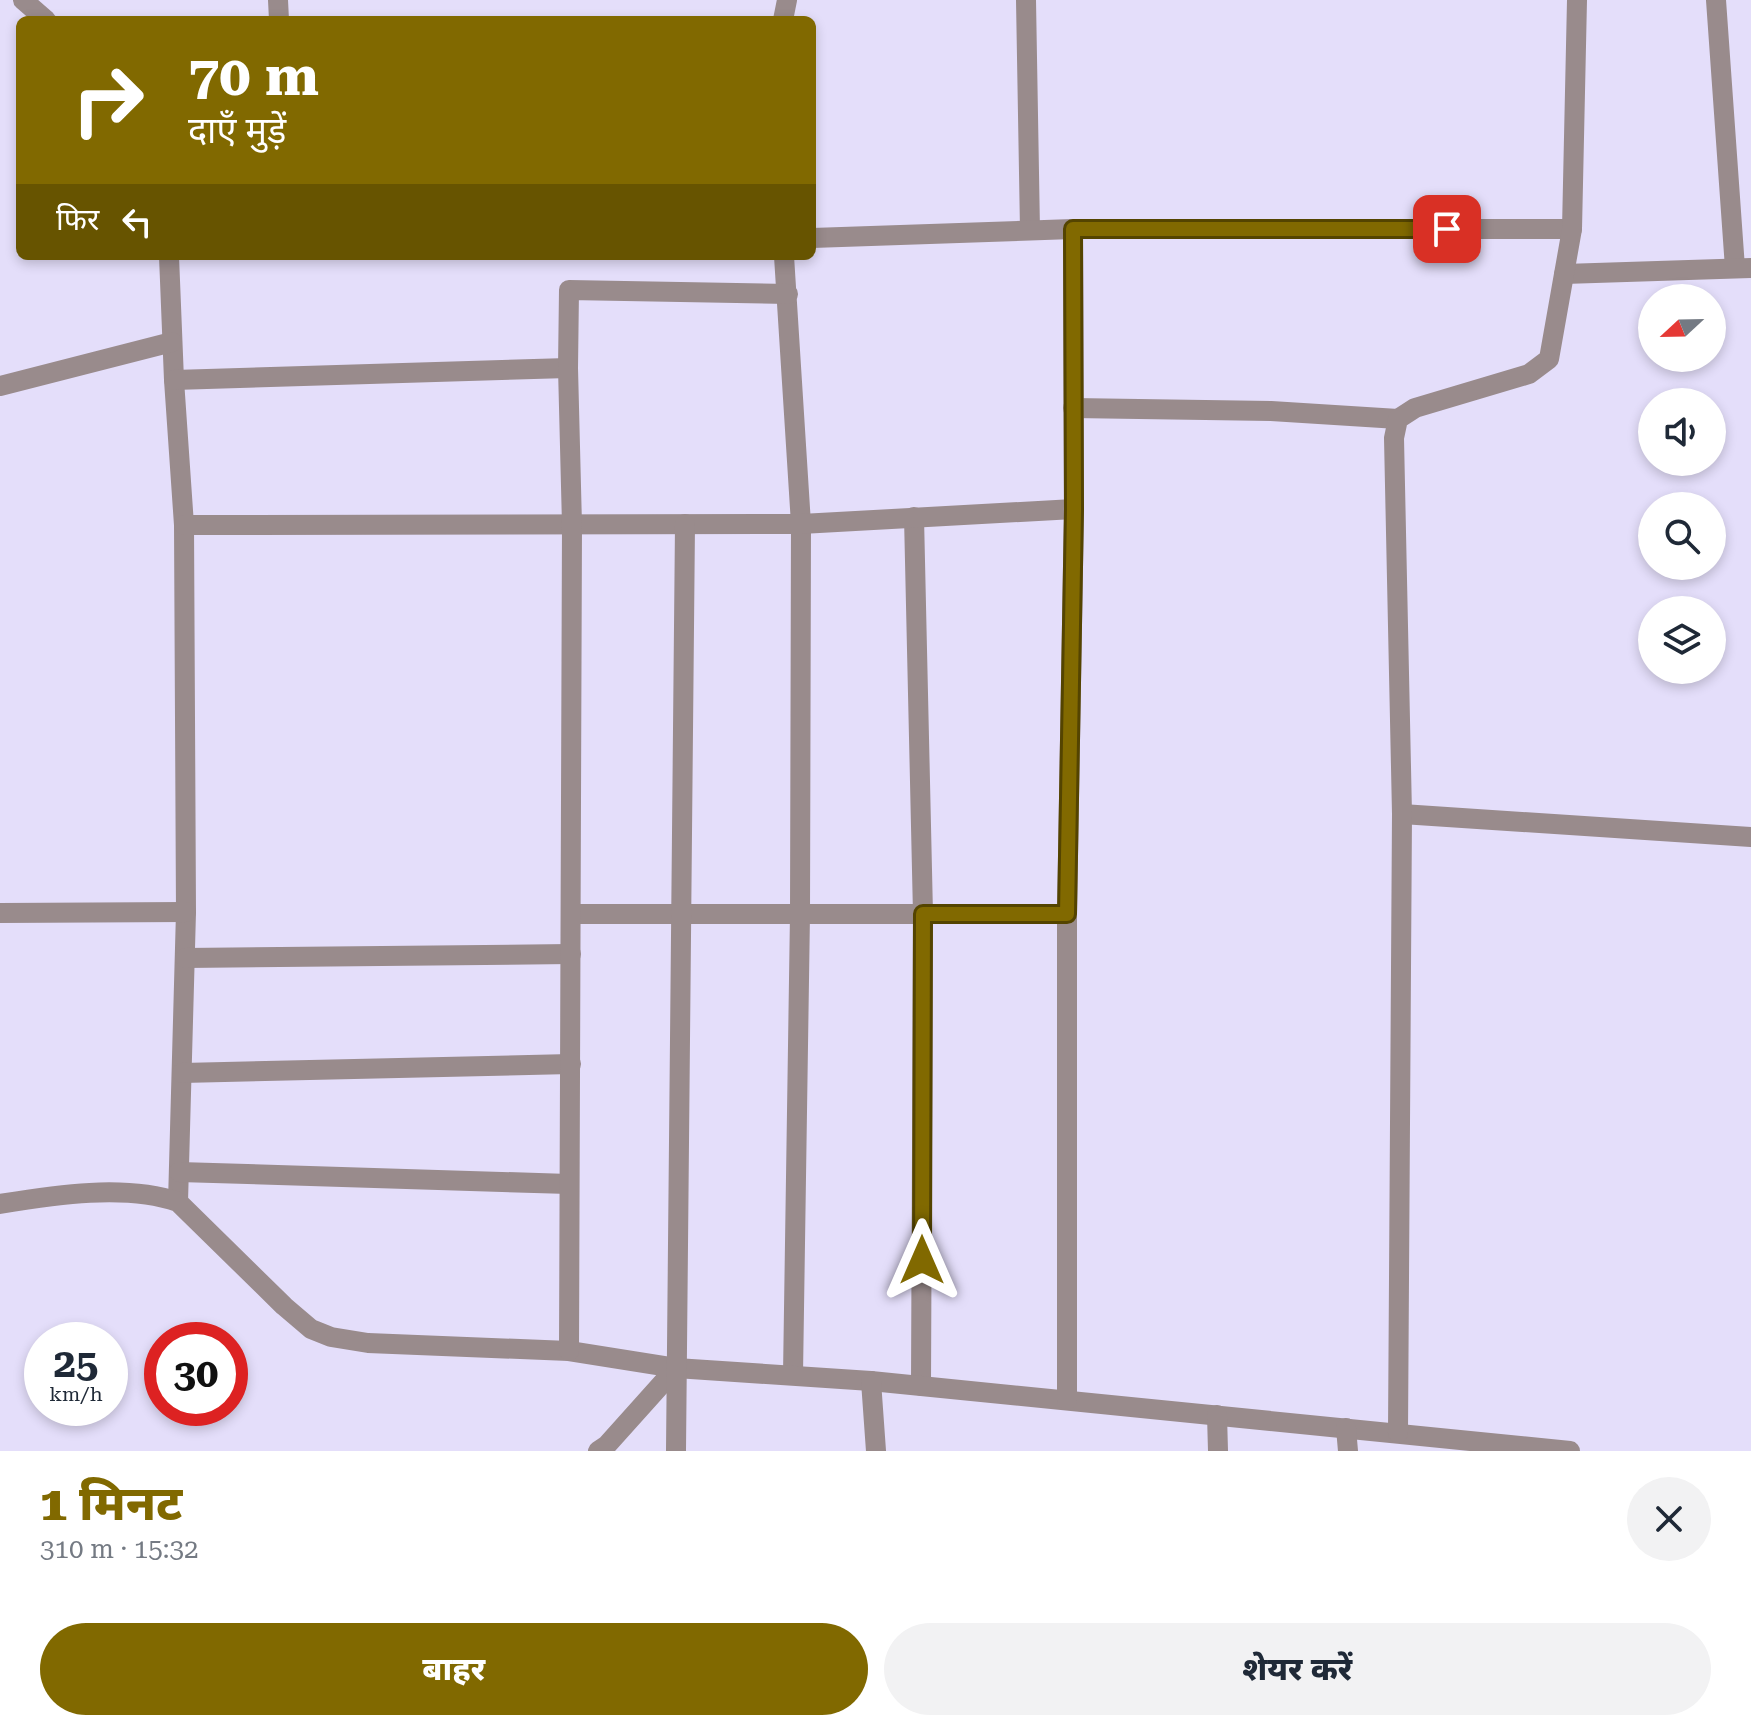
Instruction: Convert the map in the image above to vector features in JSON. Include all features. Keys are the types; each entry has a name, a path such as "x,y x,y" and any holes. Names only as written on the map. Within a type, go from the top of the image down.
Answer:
{"street":[{"path":"23,0 41,16"},
{"path":"1026,0 1030,230"},
{"path":"1073,408 1271,411 1398,419 1415,408 1529,374 1549,359 1572,229 1577,0"},
{"path":"1564,274 1743,268 1716,0"},
{"path":"1067,1400 1067,914 1074,509 1073,229"},
{"path":"816,238 1073,229 1572,229"},
{"path":"169,260 184,525 186,912 178,1202"},
{"path":"784,260 801,524 800,914 793,1375"},
{"path":"569,1351 572,525 569,290 788,294"},
{"path":"0,386 172,342"},
{"path":"174,380 568,368"},
{"path":"1398,419 1394,438 1402,814 1398,1433"},
{"path":"184,525 801,524 1074,509"},
{"path":"914,517 923,914 921,1386"},
{"path":"676,1451 685,524"},
{"path":"1402,814 1751,837"},
{"path":"0,913 186,912"},
{"path":"571,914 1067,914"},
{"path":"185,958 571,954"},
{"path":"182,1073 571,1064"},
{"path":"179,1172 569,1184"},
{"path":"0,1204 65,1194 156,1195 178,1202 311,1329 331,1337 368,1343 569,1351 676,1368 871,1381 1570,1451"},
{"path":"598,1451 607,1445 676,1368"},
{"path":"871,1381 876,1451"},
{"path":"1217,1415 1218,1451"},
{"path":"1346,1428 1348,1451"}],"route":[{"path":"922,1260 923,914 1067,914 1074,509 1073,229 1447,229"}]}
